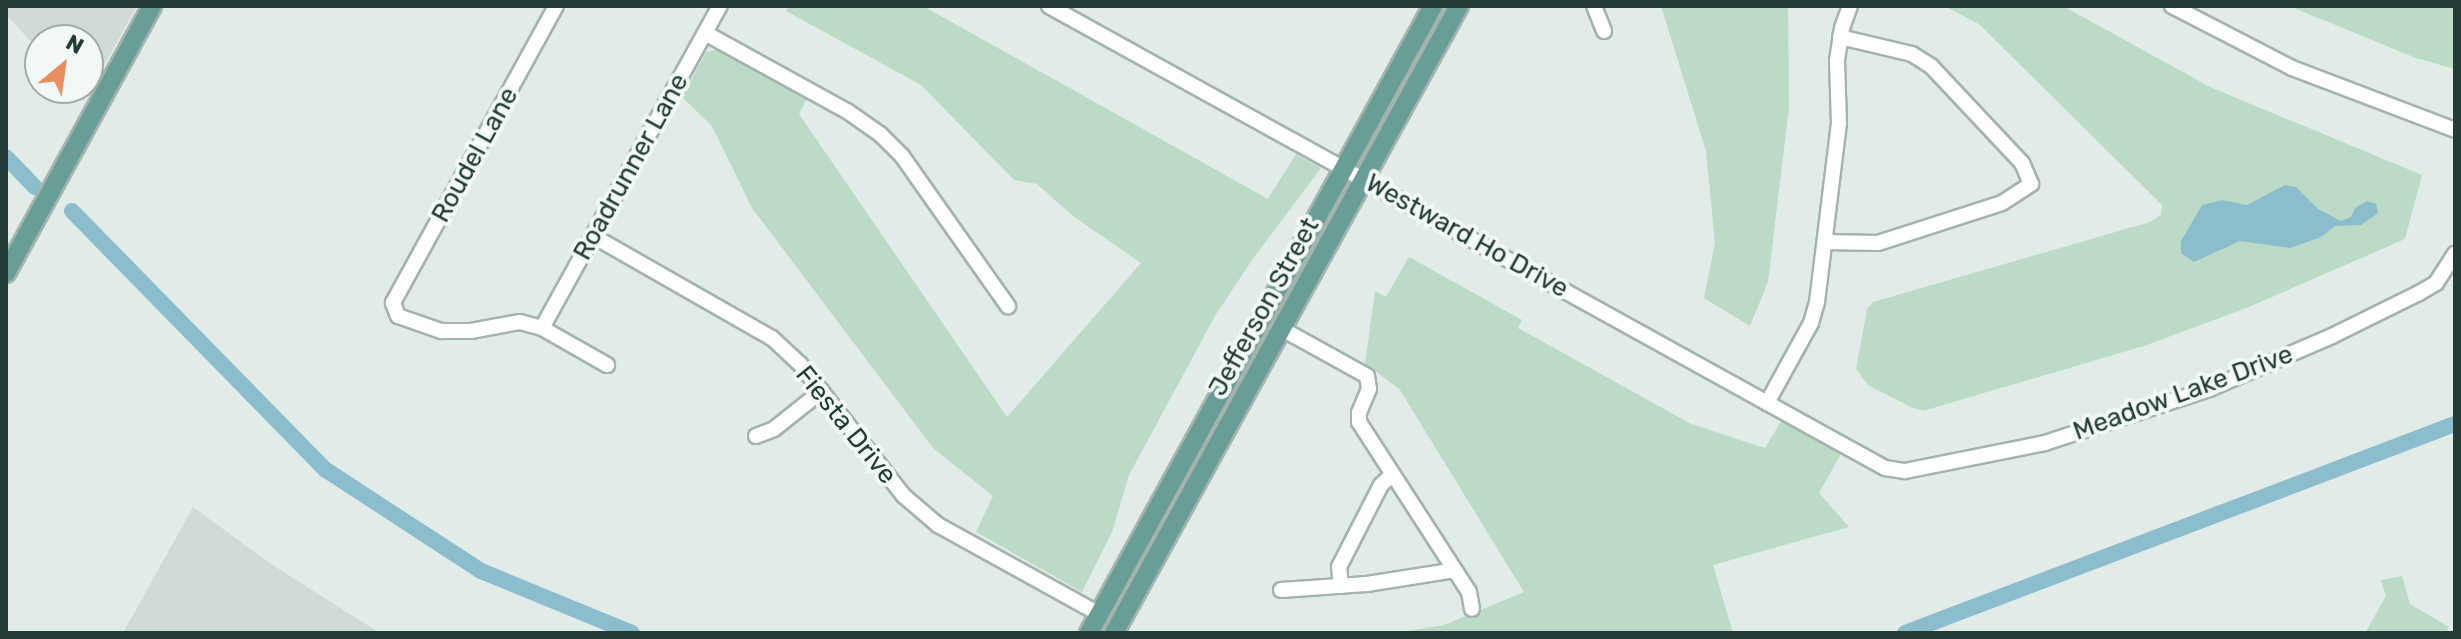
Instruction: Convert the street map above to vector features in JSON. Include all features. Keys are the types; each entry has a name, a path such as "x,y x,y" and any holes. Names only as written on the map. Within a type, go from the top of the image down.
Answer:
{"main road":[{"path":"6,273 152,6"},
{"name":"Jefferson Street","path":"1089,633 1433,6"},
{"name":"Jefferson Street","path":"1114,633 1459,6"},
{"path":"1282,329 1274,318 1298,274 1309,233"}],"street":[{"name":"Roudel Lane","path":"542,328 520,322 471,331 441,331 398,316 393,303 556,6"},
{"name":"Roadrunner Lane","path":"542,328 720,6"},
{"name":"Westward Ho Drive","path":"1049,6 1885,468"},
{"path":"1594,6 1604,31"},
{"path":"1767,403 1811,323 1825,242 1839,124 1837,60 1840,37 1850,6"},
{"path":"2172,6 2292,68 2455,130"},
{"path":"705,33 847,111 880,134 902,156 1008,306"},
{"path":"1825,242 1878,243 2015,197 2031,184 2022,163 1931,66 1912,54 1840,37"},
{"name":"Fiesta Drive","path":"593,236 772,338 822,391 904,496 938,525 1099,614"},
{"name":"Meadow Lake Drive","path":"1885,468 1919,469 2045,443 2209,389 2332,336 2419,293 2436,283 2455,254"},
{"path":"542,328 607,365"},
{"path":"1282,329 1367,376 1369,389 1359,413 1359,422 1455,570 1472,599 1472,609"},
{"path":"756,436 774,429 822,391"},
{"path":"1341,586 1339,567 1381,485 1393,474"},
{"path":"1281,590 1341,586 1455,570"}],"shaded area":[{"path":"6,6 137,6 104,65 104,24 24,24 24,34 6,14"},
{"path":"193,507 274,566 380,633 123,633"}],"green space":[{"path":"789,6 923,6 1268,199 1296,154 1321,168 1252,260 1215,316 1129,475 1112,532 1082,592 976,532 993,496 933,448 752,208 712,126 682,97 706,52 721,49 808,97 799,114 1007,417 1141,263 1073,216 1037,184 1014,180 921,85 786,11"},
{"path":"1661,6 1788,6 1789,107 1768,282 1750,326 1704,298 1715,243 1706,151"},
{"path":"1944,6 2063,6 2210,87 2422,175 2405,239 2249,307 2144,346 1923,411 1911,407 1868,385 1856,369 1867,309 1873,302 2150,222 2161,215 2162,205 1979,24"},
{"path":"2289,6 2455,6 2455,69 2416,58"},
{"path":"1409,257 1522,320 1518,328 1691,424 1765,448 1782,420 1842,452 1819,493 1849,527 1713,565 1733,633 1396,633 1444,625 1524,592 1400,390 1365,363 1375,291 1386,297"},
{"path":"2402,576 2410,604 2449,627 2446,633 2365,633 2386,596 2381,580"}],"water":[{"path":"2285,185 2296,187 2318,209 2341,221 2351,217 2355,208 2367,201 2376,204 2378,213 2361,225 2335,226 2321,237 2290,248 2240,241 2194,262 2181,253 2181,241 2202,205 2222,200 2247,205"}],"waterway":[{"path":"6,157 35,187"},
{"path":"72,211 326,470 481,571 632,633"},
{"path":"1905,633 2455,424"}]}
